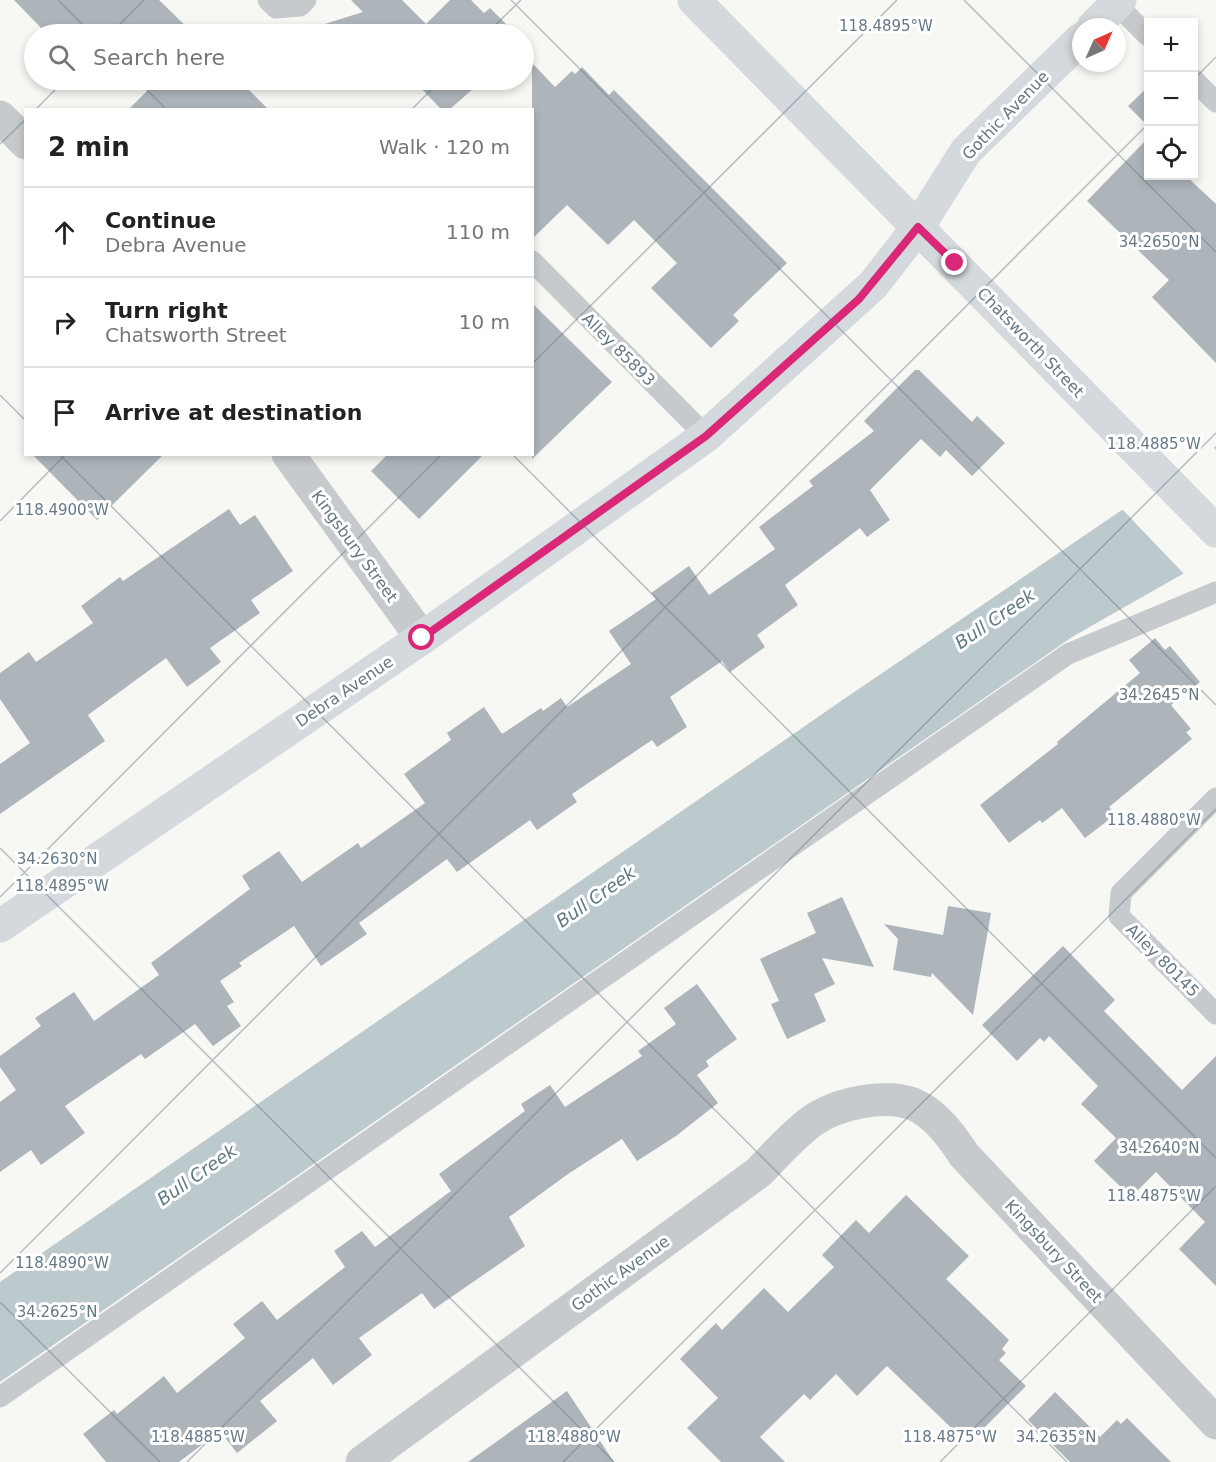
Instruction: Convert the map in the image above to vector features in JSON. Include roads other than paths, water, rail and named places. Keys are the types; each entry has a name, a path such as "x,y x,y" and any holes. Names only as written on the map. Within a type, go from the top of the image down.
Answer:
{"street":[{"name":"Chatsworth Street","path":"694,0 1216,531"},
{"path":"1102,18 1118,2"},
{"name":"Gothic Avenue","path":"918,227 966,151 1072,48"},
{"path":"0,117 24,141"},
{"name":"Debra Avenue","path":"0,926 422,638 706,436 859,299 918,227"},
{"name":"Kingsbury Street","path":"289,456 422,638"},
{"name":"Gothic Avenue","path":"362,1462 759,1172 788,1141 813,1120 846,1103 881,1100"},
{"name":"Kingsbury Street","path":"881,1100 912,1104 937,1121 964,1155 1216,1423"}],"lane":[{"path":"268,0 276,8 298,4"},
{"path":"1118,2 1144,31"},
{"path":"1198,84 1216,102"},
{"name":"Alley 85893","path":"534,263 706,436"},
{"path":"0,1397 1068,654 1216,592"},
{"name":"Alley 80145","path":"1216,798 1121,893 1119,916 1216,1014"}],"water":[{"name":"Bull Creek","path":"1216,446 1216,555 1072,637 0,1382 0,1282 844,699"}]}
